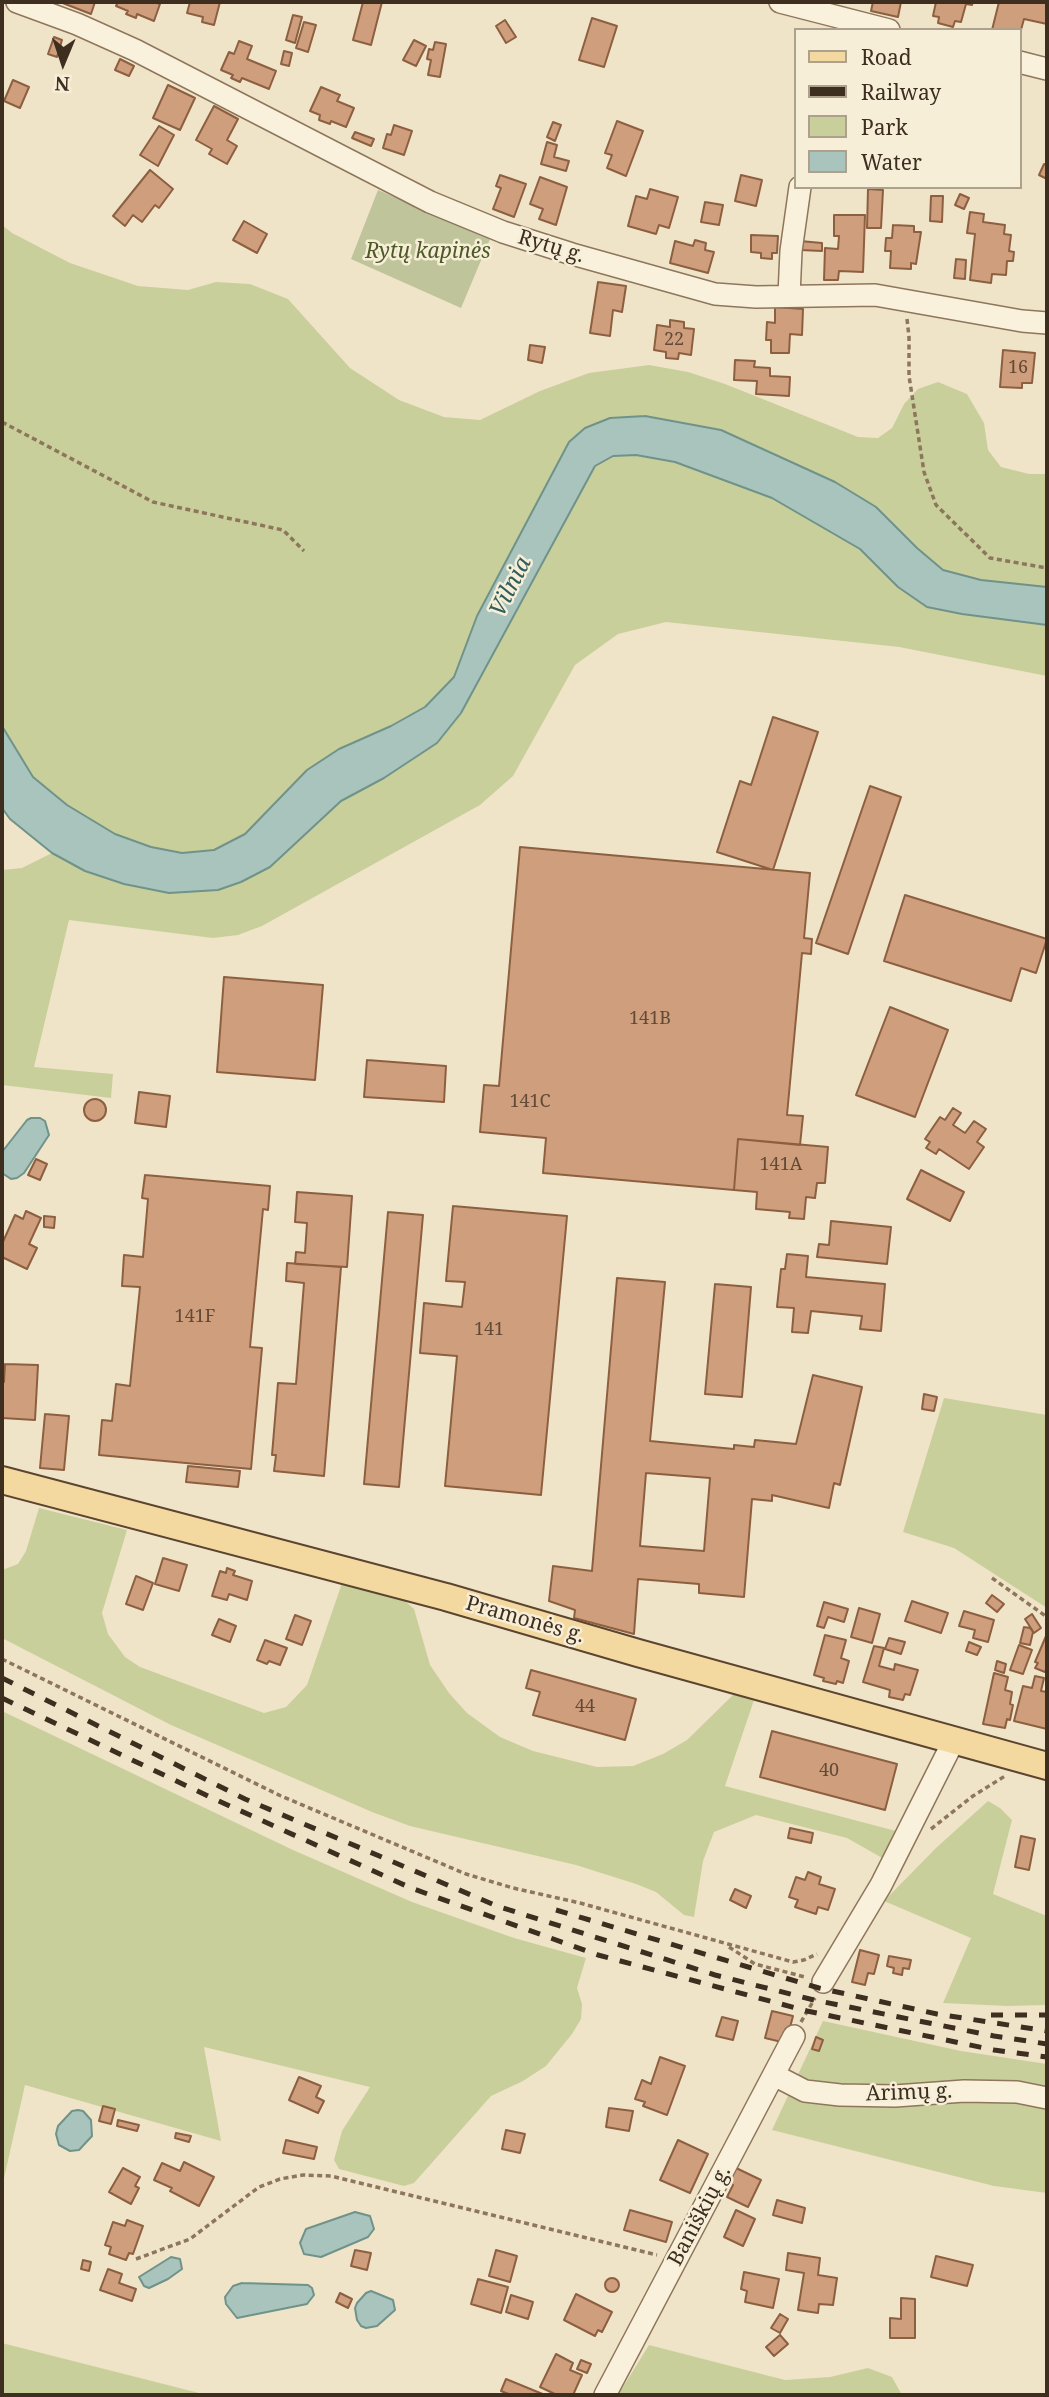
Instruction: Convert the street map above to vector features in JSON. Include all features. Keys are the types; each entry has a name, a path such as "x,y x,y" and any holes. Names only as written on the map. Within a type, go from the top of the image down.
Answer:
{"main road":[{"name":"Pramonės g.","path":"2,1480 446,1597 1038,1764"}],"street":[{"name":"Rytų g.","path":"17,2 77,24 135,50 430,202 503,232 715,294 756,297 875,295 1047,323"},
{"path":"780,2 881,28"},
{"path":"1021,62 1047,69"},
{"path":"789,295 791,251 800,189"},
{"path":"823,1982 881,1885 954,1740"},
{"name":"Baniškių g.","path":"605,2395 793,2036"},
{"name":"Arimų g.","path":"774,2075 805,2091 840,2095 895,2096 1004,2091 1047,2098"}],"path":[{"path":"907,301 909,376 924,472 936,505 990,558 1047,568"},
{"path":"2,422 153,502 283,530 304,551"},
{"path":"992,1578 1047,1617"},
{"path":"2,1659 281,1796 466,1874 793,1962 804,1960 849,1937"},
{"path":"924,1835 973,1796 1038,1764"},
{"path":"725,1944 755,1964 823,1982 793,2036"},
{"path":"136,2259 190,2239 259,2187 280,2179 303,2175 331,2176 676,2260"}],"green space":[{"name":"Rytų kapinės","path":"378,190 490,239 461,308 351,259"},
{"path":"2,225 12,233 70,263 138,286 188,290 216,282 250,284 288,299 350,368 399,400 444,417 480,420 540,391 589,373 649,365 688,372 858,437 878,438 892,428 904,404 918,389 938,382 967,394 984,423 988,450 1001,467 1029,474 1047,474 1047,587 981,580 943,570 917,548 610,418 477,616 454,677 425,707 307,770 246,834 214,850 182,853 151,847 115,834 67,805 33,777 2,726"},
{"path":"636,455 675,462 772,498 860,549 898,587 962,614 1047,625 1047,676 899,647 666,622 618,634 575,665 513,776 480,805 262,926 238,935 213,938 69,920 34,1067 113,1074 111,1098 2,1085 2,870 22,868 52,853 85,871 124,884 270,867 341,801 384,778 437,743 461,713 595,466 613,456"},
{"path":"944,1398 1047,1415 1047,1608 954,1548 903,1532"},
{"path":"39,1508 127,1530 102,1613 108,1634 125,1657 140,1667 264,1713 286,1707 307,1685 342,1583 404,1600 414,1609 430,1665 449,1693 467,1713 500,1737 533,1751 597,1767 633,1766 663,1754 687,1740 736,1692 755,1697 725,1786 896,1831 891,1846 884,1859 847,1838 756,1815 714,1832 703,1861 694,1917 684,1915 656,1892 636,1884 576,1865 410,1826 372,1812 171,1725 2,1638 2,1570 18,1564 26,1551"},
{"path":"2,1711 293,1850 412,1902 514,1938 586,1958 577,1988 582,2004 581,2019 546,2066 523,2081 491,2096 414,2183 404,2186 339,2169 334,2160 342,2131 370,2087 204,2047 221,2141 25,2085 2,2187"},
{"path":"988,1801 1012,1820 993,1894 1047,1916 1047,2005 943,2003 971,1938 884,1901 936,1848"},
{"path":"823,2021 961,2051 1047,2064 1047,2193 994,2186 772,2130"},
{"path":"2,2343 207,2395 2,2395"},
{"path":"649,2345 785,2380 830,2377 868,2368 892,2377 902,2395 618,2395"}],"water":[{"name":"Vilnia","path":"645,416 721,430 835,482 876,507 943,570 981,580 1047,587 1047,625 927,607 898,587 860,549 772,498 675,462 636,455 613,456 595,466 461,713 437,743 384,778 341,801 270,867 218,890 169,893 124,884 85,871 52,853 10,819 2,808 2,726 33,777 67,805 115,834 151,847 182,853 214,850 245,834 307,770 339,749 391,726 425,707 454,677 477,616 569,442 585,428 610,418"},
{"path":"31,1118 45,1121 49,1135 24,1173 11,1179 2,1173 2,1152"},
{"path":"72,2111 83,2111 91,2120 92,2136 79,2150 70,2151 59,2145 56,2134 58,2126"},
{"path":"355,2212 370,2216 374,2229 368,2237 321,2257 304,2254 300,2243 306,2229"},
{"path":"171,2257 180,2259 182,2269 149,2288 144,2286 139,2277"},
{"path":"242,2283 308,2285 314,2295 307,2304 237,2318 226,2304 225,2297 233,2286"},
{"path":"371,2291 393,2300 395,2310 377,2326 366,2328 357,2320 355,2308 366,2293"}],"building":[{"path":"60,2 95,2 91,14"},
{"path":"118,2 160,4 154,21 137,14 136,18 126,14 128,11 116,6"},
{"path":"190,2 220,2 214,25 202,22 203,17 187,13"},
{"path":"363,2 382,2 371,45 353,40"},
{"path":"873,2 901,2 898,17 871,11"},
{"path":"936,2 973,2 972,5 966,4 961,22 955,21 953,27 938,23 939,17 933,16"},
{"path":"999,2 1047,2 1047,24 1024,19 1021,30 992,28"},
{"path":"293,15 302,17 295,43 286,40"},
{"path":"592,18 617,26 604,67 579,60"},
{"path":"505,20 516,37 506,43 496,26"},
{"path":"304,22 316,25 308,52 296,48"},
{"path":"54,37 62,40 57,57 48,54"},
{"path":"414,40 426,46 416,66 403,60"},
{"path":"239,41 252,46 247,59 276,71 269,89 242,78 240,82 231,78 233,75 221,70 229,52 234,54"},
{"path":"435,42 446,44 440,77 428,75 431,60 427,59 429,49 433,50"},
{"path":"284,51 292,53 289,66 281,64"},
{"path":"120,59 134,66 129,76 115,70"},
{"path":"13,80 29,87 20,108 4,101"},
{"path":"168,85 195,98 180,130 153,118"},
{"path":"321,87 340,95 337,101 354,108 346,127 319,120 320,115 310,111"},
{"path":"214,106 238,119 227,140 237,146 227,164 209,154 212,149 196,140"},
{"path":"617,121 643,131 626,176 607,168 612,155 605,153"},
{"path":"553,122 561,125 555,141 547,137"},
{"path":"394,125 412,131 404,155 383,148 387,134 391,135"},
{"path":"159,126 174,135 158,166 140,155"},
{"path":"355,132 374,139 371,146 352,138"},
{"path":"547,142 557,145 554,157 569,161 566,171 541,164"},
{"path":"1044,164 1047,166 1047,179 1039,175"},
{"path":"150,170 173,189 159,208 155,205 142,222 133,215 125,226 113,216"},
{"path":"500,175 526,184 514,217 493,209 501,188 496,186"},
{"path":"741,175 762,180 756,206 735,201"},
{"path":"540,177 567,187 556,225 539,219 543,209 530,204"},
{"path":"650,189 678,197 669,228 659,225 656,234 628,226 636,196 647,199"},
{"path":"868,189 883,190 881,228 867,228"},
{"path":"960,194 969,198 964,209 955,205"},
{"path":"931,196 943,196 942,222 930,221"},
{"path":"705,202 723,205 719,225 701,222"},
{"path":"970,212 984,214 983,222 1005,225 1004,234 1011,235 1009,251 1014,252 1013,261 1007,261 1006,275 992,274 991,283 970,280 975,234 967,233"},
{"path":"834,215 865,215 863,272 839,271 838,280 824,280 825,248 838,249 839,236 834,236"},
{"path":"244,221 267,234 257,253 233,240"},
{"path":"893,225 914,226 914,232 921,232 916,264 911,263 911,269 890,268 891,251 885,251 886,238 892,238"},
{"path":"751,235 778,236 777,253 772,253 772,259 761,258 761,253 751,252"},
{"path":"695,240 706,243 705,250 714,252 708,273 670,263 675,241 693,246"},
{"path":"800,241 822,243 822,251 800,250"},
{"path":"956,259 966,260 965,279 954,278"},
{"path":"598,282 626,286 622,312 613,310 610,336 590,333"},
{"path":"775,307 803,309 802,335 790,334 789,353 771,353 771,340 766,340 767,322 775,323"},
{"path":"670,320 684,322 684,328 694,329 691,355 679,353 678,359 666,358 666,352 654,350 657,325 670,327"},
{"path":"530,345 545,347 542,363 528,360"},
{"path":"1003,350 1035,353 1032,383 1022,383 1022,388 1000,387"},
{"path":"735,360 755,361 754,367 770,368 770,376 790,377 789,396 756,394 757,381 734,380"},
{"path":"773,717 818,732 773,870 717,852 740,781 751,785"},
{"path":"870,786 901,797 848,954 816,943"},
{"path":"520,847 810,873 804,938 812,939 811,954 802,953 787,1115 803,1116 800,1145 738,1139 734,1190 543,1173 546,1138 480,1132 484,1085 499,1086"},
{"path":"905,895 1047,939 1036,973 1021,968 1011,1001 884,961"},
{"path":"224,977 323,985 315,1080 217,1072"},
{"path":"890,1007 948,1030 915,1117 856,1095"},
{"path":"367,1060 446,1066 444,1102 364,1097"},
{"path":"139,1092 170,1096 166,1127 135,1123"},
{"path":"95,1099 103,1102 106,1110 103,1118 95,1121 87,1118 84,1110 87,1102"},
{"path":"953,1108 961,1113 953,1125 965,1133 974,1121 986,1129 977,1142 984,1147 969,1169 939,1149 936,1154 926,1148 930,1142 925,1139 940,1117 945,1120"},
{"path":"738,1139 828,1147 825,1183 817,1183 815,1198 806,1197 804,1219 789,1218 790,1212 756,1209 757,1192 734,1190"},
{"path":"36,1159 47,1164 40,1180 28,1175"},
{"path":"921,1170 964,1192 950,1221 907,1199"},
{"path":"145,1175 270,1186 268,1210 263,1209 250,1347 262,1348 251,1469 99,1455 102,1420 112,1421 116,1384 130,1386 140,1287 122,1286 124,1255 143,1257 148,1199 142,1198"},
{"path":"297,1192 352,1196 347,1267 295,1264 296,1252 305,1253 307,1223 295,1222"},
{"path":"453,1206 567,1216 541,1495 445,1486 457,1356 420,1353 424,1303 462,1307 465,1282 446,1281"},
{"path":"26,1211 41,1218 29,1244 37,1248 27,1269 2,1257 2,1244 15,1215 23,1219"},
{"path":"388,1212 423,1215 399,1487 364,1484"},
{"path":"44,1216 55,1217 54,1228 44,1227"},
{"path":"831,1221 891,1227 887,1264 817,1257 819,1244 829,1245"},
{"path":"787,1254 808,1256 806,1277 885,1284 881,1331 860,1329 862,1316 811,1311 808,1333 792,1332 794,1308 777,1307 781,1269 785,1269"},
{"path":"287,1263 341,1267 324,1476 274,1471 276,1455 272,1455 278,1383 296,1384 304,1283 286,1281"},
{"path":"617,1278 665,1282 650,1441 734,1449 734,1445 754,1447 755,1440 796,1444 813,1375 862,1387 840,1485 834,1483 829,1508 772,1495 772,1501 752,1499 744,1597 699,1593 699,1584 638,1579 634,1634 574,1618 575,1610 549,1601 553,1566 592,1571","holes":["646,1473 710,1478 704,1551 640,1546"]},
{"path":"715,1284 751,1287 742,1397 705,1394"},
{"path":"5,1364 38,1365 35,1420 2,1418"},
{"path":"924,1394 937,1397 934,1411 922,1409"},
{"path":"45,1414 69,1416 64,1470 40,1468"},
{"path":"188,1466 240,1471 238,1487 186,1482"},
{"path":"163,1558 187,1565 179,1591 155,1584"},
{"path":"227,1568 235,1571 233,1575 252,1581 247,1600 229,1594 227,1600 212,1596 220,1571 226,1573"},
{"path":"136,1576 153,1583 143,1610 126,1604"},
{"path":"992,1595 1004,1604 997,1612 986,1603"},
{"path":"912,1601 948,1613 941,1633 905,1621"},
{"path":"824,1602 848,1609 844,1622 828,1617 824,1628 817,1626"},
{"path":"859,1608 880,1614 872,1643 851,1637"},
{"path":"964,1611 994,1620 988,1642 973,1638 975,1630 959,1626"},
{"path":"1032,1614 1041,1628 1034,1633 1025,1619"},
{"path":"295,1615 311,1621 302,1645 286,1639"},
{"path":"219,1619 236,1626 230,1642 212,1635"},
{"path":"1024,1627 1033,1632 1030,1645 1020,1643"},
{"path":"825,1635 846,1640 841,1658 849,1661 843,1683 823,1681 824,1678 814,1675"},
{"path":"1046,1636 1045,1672 1035,1668 1038,1663 1035,1662"},
{"path":"889,1638 905,1642 901,1654 885,1649"},
{"path":"265,1640 287,1648 280,1665 257,1660"},
{"path":"969,1642 981,1647 977,1655 966,1651"},
{"path":"1019,1645 1032,1650 1023,1674 1010,1670"},
{"path":"874,1646 884,1648 879,1666 894,1670 895,1664 918,1670 910,1695 905,1694 903,1700 889,1697 890,1690 863,1682"},
{"path":"997,1661 1006,1664 1004,1673 995,1670"},
{"path":"531,1670 636,1699 625,1740 533,1715 540,1692 526,1688"},
{"path":"994,1673 1008,1677 1005,1690 1012,1692 1010,1704 1013,1705 1005,1728 983,1724"},
{"path":"1035,1676 1044,1678 1041,1691 1047,1692 1047,1729 1014,1721 1023,1686 1032,1688"},
{"path":"772,1731 897,1764 885,1810 760,1777"},
{"path":"790,1828 813,1833 811,1843 788,1838"},
{"path":"1021,1836 1035,1839 1029,1870 1015,1867"},
{"path":"808,1872 821,1877 819,1884 835,1889 828,1910 818,1907 816,1914 795,1907 798,1900 789,1897 796,1877 805,1880"},
{"path":"735,1889 751,1896 746,1908 730,1900"},
{"path":"860,1950 879,1955 874,1974 868,1973 865,1985 852,1982"},
{"path":"889,1956 911,1960 909,1969 903,1968 902,1975 893,1973 894,1968 887,1966"},
{"path":"772,2011 793,2016 786,2043 765,2038"},
{"path":"722,2017 738,2021 733,2040 716,2036"},
{"path":"816,2037 823,2040 819,2051 812,2049"},
{"path":"660,2057 685,2066 667,2115 643,2106 645,2102 635,2099 642,2080 651,2084"},
{"path":"299,2077 321,2086 316,2097 324,2101 318,2113 289,2100"},
{"path":"103,2106 115,2109 111,2124 99,2121"},
{"path":"609,2108 633,2111 629,2131 606,2127"},
{"path":"118,2120 139,2125 137,2131 117,2126"},
{"path":"506,2130 525,2134 520,2153 502,2149"},
{"path":"176,2133 191,2136 189,2142 175,2138"},
{"path":"286,2140 317,2147 314,2159 283,2153"},
{"path":"678,2140 708,2154 690,2193 660,2180"},
{"path":"184,2162 214,2177 199,2206 154,2180 162,2163 180,2171"},
{"path":"734,2167 761,2180 748,2207 727,2197 733,2185 726,2182"},
{"path":"123,2168 140,2177 135,2186 139,2188 131,2204 109,2192"},
{"path":"777,2200 805,2208 802,2223 773,2215"},
{"path":"630,2210 672,2222 666,2242 624,2230"},
{"path":"736,2210 755,2219 743,2246 724,2237"},
{"path":"127,2220 143,2226 133,2254 129,2253 126,2260 109,2254 111,2247 105,2245 113,2222 125,2226"},
{"path":"355,2250 371,2253 367,2270 351,2266"},
{"path":"496,2250 517,2256 510,2282 489,2276"},
{"path":"788,2253 820,2258 818,2275 837,2278 833,2305 819,2304 818,2313 798,2310 804,2273 786,2270"},
{"path":"936,2256 973,2265 967,2286 931,2277"},
{"path":"83,2260 91,2262 89,2271 81,2269"},
{"path":"108,2269 122,2274 119,2283 136,2289 132,2301 100,2290"},
{"path":"744,2272 779,2279 773,2308 745,2302 747,2291 741,2289"},
{"path":"609,2278 615,2278 619,2285 615,2292 609,2292 605,2288 605,2282"},
{"path":"478,2279 508,2287 501,2313 471,2304"},
{"path":"340,2293 352,2299 348,2308 336,2302"},
{"path":"576,2294 612,2312 602,2332 598,2330 595,2336 564,2320"},
{"path":"511,2295 533,2302 528,2319 506,2312"},
{"path":"901,2298 915,2299 915,2338 890,2338 890,2318 901,2319"},
{"path":"780,2314 788,2319 780,2333 771,2328"},
{"path":"780,2335 788,2344 774,2356 766,2347"},
{"path":"556,2354 573,2363 570,2370 582,2375 573,2395 557,2395 540,2387"},
{"path":"581,2360 591,2364 587,2373 577,2369"},
{"path":"506,2379 545,2395 511,2395 501,2391"}],"railway":[{"path":"2,1678 245,1799 497,1906 715,1975 814,2000 1047,2044"},
{"path":"2,1698 210,1797 411,1888 598,1955 807,2011 994,2050 1047,2057"},
{"path":"556,1910 819,1988 937,2014 1047,2031"},
{"path":"991,2015 1047,2015"}]}
